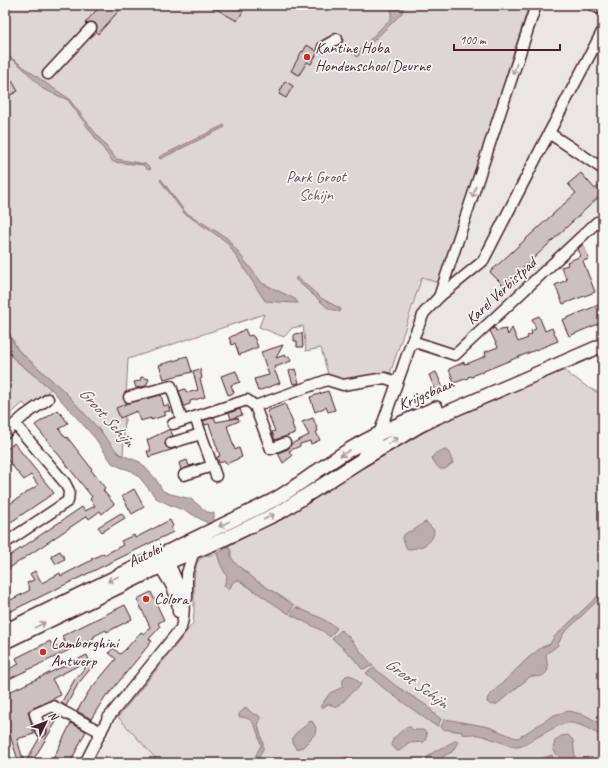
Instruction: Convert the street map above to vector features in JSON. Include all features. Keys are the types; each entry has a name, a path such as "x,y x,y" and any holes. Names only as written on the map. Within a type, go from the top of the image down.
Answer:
{"main road":[{"name":"Krijgsbaan","path":"272,501 291,490 343,454 403,422 603,337"},
{"name":"Krijgsbaan","path":"299,500 419,426 603,345"},
{"name":"Autolei","path":"5,631 163,562 222,540 299,500"},
{"name":"Autolei","path":"5,642 163,562 272,501"}],"street":[{"path":"439,297 536,5"},
{"path":"592,5 603,10"},
{"path":"48,74 91,28"},
{"path":"360,461 366,449 375,442 379,434 412,341 424,313 439,297 483,261 548,133 603,30"},
{"path":"323,47 337,39"},
{"path":"548,133 603,169"},
{"name":"Karel Verbistpad","path":"412,341 454,355 597,222 603,224"},
{"path":"255,406 327,380 343,386 385,378 397,382"},
{"path":"129,397 171,386 178,423 247,400 255,406 271,449 285,443"},
{"path":"5,433 48,400"},
{"path":"387,410 393,418 403,422"},
{"path":"195,417 216,476"},
{"path":"5,542 68,500 69,491 65,483 15,424"},
{"path":"171,443 201,434"},
{"path":"184,475 212,466"},
{"path":"184,603 187,599 186,584 188,569 194,550"},
{"path":"85,763 108,718 181,628 184,603 182,590 163,562"},
{"path":"163,562 178,606 177,621 168,644"},
{"path":"41,731 35,714 53,706 101,732"}],"shaded area":[{"path":"392,5 404,5 402,13 357,57 355,55 391,18"},
{"path":"529,5 603,5 603,219 596,217 452,351 405,334 423,276 440,284"},
{"path":"9,57 68,98 116,159 145,164 151,169 148,170 143,165 113,162 68,100 43,89 22,67"},
{"path":"224,125 225,127 160,159 159,157"},
{"path":"161,179 185,212 227,238 262,283 295,299 298,303 265,301 227,242 184,213 160,180"},
{"path":"297,277 321,298 341,309 340,312 328,308 295,279"},
{"name":"Groot Schijn","path":"5,326 18,350 64,391 119,454 140,462 155,478 163,491 191,499 207,512 214,513 214,521 209,524 188,512 156,498 140,478 132,471 112,463 95,438 51,389 12,357 5,343"},
{"path":"446,450 449,453 453,463 445,469 440,469 432,458 434,454"},
{"path":"426,522 434,530 429,542 421,547 407,549 402,538 403,536"},
{"path":"229,547 231,557 236,564 257,581 294,605 289,614 238,580 233,582 229,590 224,586 227,577 217,553"},
{"path":"598,596 600,598 564,633 557,646 546,654 548,670 543,676 531,676 497,704 491,705 487,702 488,697 528,658 542,647 550,644 554,637"},
{"path":"296,607 321,618 337,628 330,637 323,631 291,615"},
{"path":"341,630 348,636 373,666 362,669 348,653 332,639"},
{"path":"374,668 396,686 429,707 433,713 441,719 438,726 433,724 386,690 366,673"},
{"path":"348,675 352,676 361,684 359,687 353,691 338,707 328,704 322,708 320,707 330,693 343,687 343,680"},
{"path":"246,707 253,714 258,715 261,718 258,725 263,743 263,749 259,756 260,763 255,763 254,759 261,745 256,729 249,719 239,717 239,714"},
{"path":"569,711 585,715 603,725 603,737 575,723 568,723 562,724 524,745 516,747 482,736 462,734 462,732 443,729 441,727 445,719 489,727 518,738 554,715"},
{"path":"118,717 160,763 93,763"},
{"path":"312,721 316,728 315,734 303,747 296,749 293,744 294,736"},
{"path":"406,727 410,727 413,730 423,730 426,732 427,736 424,742 408,743 401,750 397,751 391,744 394,738"},
{"path":"568,735 573,740 575,758 562,759 553,749 555,741 561,736"},
{"path":"457,740 458,742 452,752 445,755 438,763 420,763 435,751"},
{"path":"552,755 553,758 539,763 530,763"},
{"path":"348,757 354,759 354,763 336,763 342,758"}],"green space":[{"name":"Park Groot Schijn","path":"5,5 248,5 255,8 250,5 529,5 440,284 422,277 389,377 342,381 329,378 321,348 306,351 303,326 292,328 284,337 259,327 264,314 128,359 123,456 119,454 64,391 18,350 5,326"},
{"path":"5,343 15,360 51,389 28,408 23,403 5,419"},
{"path":"562,371 566,371 571,377 574,377 587,387 603,395 603,763 160,763 118,717 193,623 194,580 196,564 199,560 203,557 218,553 233,543 302,507 349,476 439,423"}],"building":[{"path":"101,5 124,5 98,34 96,32 97,26 95,23 85,23"},
{"path":"209,5 231,5 243,11 237,21"},
{"name":"Kantine Hoba Hondenschool Deurne","path":"307,45 318,52 311,64 307,62 299,75 291,71"},
{"path":"11,79 18,91 5,98 5,83"},
{"path":"285,81 293,86 286,98 279,94"},
{"path":"581,173 595,189 603,183 603,193 504,286 490,272 576,193 568,184"},
{"path":"583,244 589,259 583,261 595,292 563,304 555,285 567,280 561,267 568,265 567,262 581,256 578,249"},
{"path":"601,304 602,306 603,305 603,322 569,336 562,320"},
{"path":"539,316 545,331 552,328 558,341 484,371 483,373 481,372 473,377 469,376 468,378 454,383 449,369 464,362 464,364 469,363 486,356 485,352 498,347 490,331 492,329 495,328 496,331 506,329 508,335 512,328 518,342 528,338 527,336 532,334 531,331 536,329 532,319"},
{"path":"245,329 248,336 252,335 254,337 258,347 239,355 235,343 232,345 229,338"},
{"path":"302,333 303,347 297,347 297,341 294,341 294,334"},
{"path":"283,345 276,358 285,355 286,357 289,356 291,361 275,367 276,368 274,369 280,383 258,391 254,379 269,375 261,352"},
{"path":"187,356 192,372 164,379 159,365"},
{"path":"200,369 202,378 200,379 205,397 190,401 190,404 184,406 179,391 185,389 187,393 198,390 193,371"},
{"path":"295,369 299,383 293,384 289,371"},
{"path":"236,371 240,382 231,385 234,393 228,395 221,376"},
{"path":"436,372 444,390 432,396 429,389 434,387 429,375"},
{"path":"141,377 149,379 146,386 136,388 134,382 140,381"},
{"path":"328,391 335,410 328,412 326,407 315,412 310,397"},
{"path":"161,395 164,406 168,405 170,411 164,412 166,415 151,420 151,418 140,421 137,411 120,418 116,408 128,403"},
{"path":"285,404 293,423 295,433 275,440 272,432 275,431 267,411"},
{"path":"240,409 242,415 231,419 229,413"},
{"path":"58,410 68,423 59,429 92,469 91,470 105,488 103,490 114,504 102,514 100,511 89,519 87,516 5,571 5,559 82,507 85,511 95,506 90,499 92,497 35,425"},
{"path":"214,417 216,422 238,418 239,421 227,426 235,450 239,448 242,457 226,464 225,461 219,463 217,457 220,456 209,424 205,425 203,421"},
{"path":"313,418 318,431 316,432 320,440 311,444 310,441 300,444 300,446 289,451 292,456 283,463 278,453 288,449 291,444 309,435 302,422"},
{"path":"170,429 173,436 166,439 165,445 169,449 177,448 149,457 147,451 151,451 147,440"},
{"path":"14,443 54,493 5,526 5,507 38,485 31,475 24,480 5,457 5,451"},
{"path":"187,460 189,466 200,463 181,470 179,463"},
{"path":"134,489 144,507 132,514 122,496"},
{"path":"121,513 125,518 102,532 98,527"},
{"path":"170,520 173,526 171,528 173,532 5,614 5,606 10,603 9,601 30,590 27,583 34,580 30,574 35,571 42,583 60,573 61,576 92,560 91,559 104,553 104,555 123,545 121,541 134,535 135,538"},
{"path":"60,551 65,559 56,564 51,556"},
{"path":"151,592 164,620 158,623 160,627 149,639 152,641 108,695 107,694 91,719 77,711 89,691 116,659 109,653 113,648 120,654 141,632 144,634 150,627 137,599"},
{"path":"125,605 132,619 107,632 106,630 94,636 94,638 5,681 5,671 19,664 16,658 50,641 53,648 65,642 62,636"},
{"path":"87,655 89,660 52,679 61,695 28,711 34,734 17,739 24,763 19,763 5,720 5,694"},
{"path":"92,660 95,663 78,684 66,706 61,703 75,679"},
{"path":"54,714 59,717 32,762 25,763 40,737 46,735 46,726"},
{"path":"71,723 86,731 70,763 51,763"}],"place":[{"name":"Kantine Hoba Hondenschool Deurne","path":"307,57"},
{"name":"Colora","path":"146,599"},
{"name":"Lamborghini Antwerp","path":"43,652"}]}
